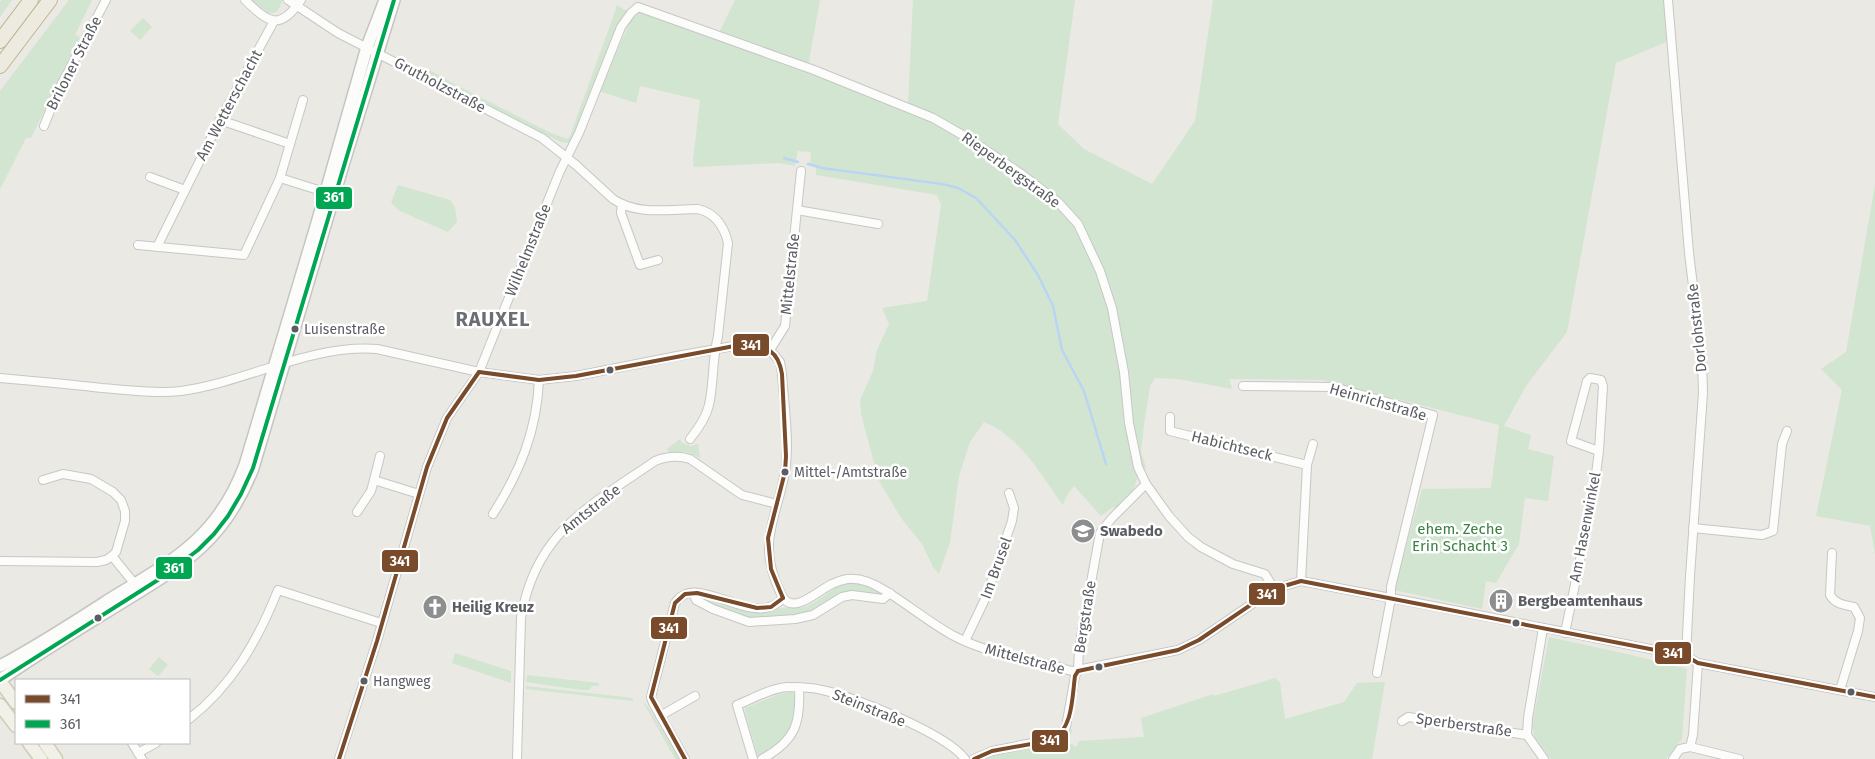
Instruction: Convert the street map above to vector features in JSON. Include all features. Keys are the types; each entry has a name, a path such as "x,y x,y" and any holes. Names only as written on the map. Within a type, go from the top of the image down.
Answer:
{"highway":[{"path":"0,41 31,0"},
{"path":"0,66 50,0"}],"main road":[{"path":"15,702 0,681 138,588 185,551 212,525 237,486 279,365 385,0"},
{"path":"372,50 394,0"},
{"path":"0,666 138,588"},
{"path":"0,705 15,725"},
{"path":"30,744 41,759"},
{"path":"46,744 56,759"}],"street":[{"name":"Briloner Straße","path":"44,126 57,93 106,0"},
{"path":"245,0 266,19 274,21 290,14 299,3"},
{"name":"Grutholzstraße","path":"288,0 299,3 338,33 542,138 613,199 622,204"},
{"name":"Dorlohstraße","path":"1668,0 1689,254 1702,359 1703,393 1686,656"},
{"name":"Wilhelmstraße","path":"339,759 427,467 447,418 479,372 566,157 579,133 621,27 638,7"},
{"name":"Rieperbergstraße","path":"638,7 814,70 933,118 1020,173 1058,202 1078,224 1100,271 1112,308 1124,372 1129,423 1138,466 1146,484 1169,516 1201,547 1233,564 1264,574 1274,589"},
{"name":"Am Wetterschacht","path":"157,247 220,120 274,21"},
{"path":"138,245 244,255 280,178 303,100"},
{"path":"220,120 290,144"},
{"name":"Mittelstraße","path":"770,350 785,326 801,171"},
{"path":"150,177 185,190"},
{"path":"280,178 330,193"},
{"path":"658,260 640,265 621,213 622,204 644,210 706,210 725,231 728,243 709,405 703,421 690,439"},
{"path":"797,210 878,224"},
{"path":"0,378 140,392 166,392 191,389 337,351 364,348 377,349 479,372 540,380 579,375 745,344 770,350 780,362 782,374 785,472 768,538 771,569 784,598 774,606 754,608 741,607 703,594 692,593 681,596 675,604 651,691 652,703 685,759"},
{"name":"Am Hasenwinkel","path":"1565,632 1593,497 1599,450 1603,386 1601,380 1590,378 1587,381 1571,441 1599,450"},
{"path":"493,514 514,479 529,444 537,407 540,380"},
{"name":"Heinrichstraße","path":"1243,386 1334,387 1433,415 1391,587 1391,598 1377,673"},
{"name":"Habichtseck","path":"1170,417 1170,431 1307,465"},
{"path":"1693,528 1762,534 1773,531 1782,444 1787,430"},
{"path":"1301,581 1307,465 1313,444"},
{"path":"357,512 371,491 380,456"},
{"name":"Amtstraße","path":"517,759 521,618 524,597 541,557 566,526 582,512 655,461 665,457 681,456 690,459 742,495 777,504"},
{"path":"0,561 97,562 106,560 116,552 126,521 121,500 113,492 91,480 64,474 43,480"},
{"path":"374,480 419,494"},
{"name":"Bergstraße","path":"974,759 992,751 1053,740 1061,735 1066,727 1075,676 1078,671 1079,648 1100,533 1107,523 1146,484"},
{"name":"Im Brusel","path":"965,642 986,597 1012,521 1014,508 1009,492"},
{"path":"1832,554 1830,595 1837,603 1854,607 1860,618 1855,646 1840,690"},
{"path":"112,556 138,588"},
{"name":"Mittelstraße","path":"784,598 791,602 806,601 831,584 848,579 859,580 874,584 965,642 1020,659 1056,666 1067,671 1078,671 1178,650 1199,640 1274,589"},
{"path":"1274,589 1301,581 1686,656 1698,663 1875,697"},
{"path":"190,718 213,698 233,675 257,638 278,590 381,623"},
{"path":"692,593 696,600 713,610 749,622 795,619 813,615 842,597 883,598 890,594"},
{"path":"1543,628 1528,718 1527,735 1544,759"},
{"path":"1690,746 1693,735 1698,663"},
{"name":"Steinstraße","path":"753,759 737,705 785,687 820,689 885,712 953,747 964,759"},
{"path":"762,759 782,746 793,733 799,717 799,688"},
{"path":"660,716 695,696"},
{"name":"Sperberstraße","path":"1402,721 1408,717 1527,735"},
{"path":"133,744 140,756 155,744"},
{"path":"1673,759 1680,749 1690,746 1739,759"}],"green space":[{"path":"1,0 12,0 0,17 0,2"},
{"path":"69,0 92,0 75,35 80,37 31,138 26,138 0,189 0,91"},
{"path":"252,0 283,0 278,10 274,13 268,13"},
{"name":"ehem. Zeche Erin Schacht 3","path":"735,0 820,0 807,72 905,109 908,103 913,0 1075,0 1058,124 1084,149 1152,184 1195,121 1213,0 1668,0 1671,40 1616,63 1567,332 1526,386 1504,426 1531,435 1528,449 1554,456 1548,501 1525,498 1519,544 1496,583 1486,581 1482,609 1394,590 1422,489 1491,488 1499,425 1322,380 1229,379 1232,389 1178,379 1155,378 1150,386 1141,452 1146,467 1138,475 1134,489 1115,509 1113,507 1101,516 1074,486 1063,505 1038,469 1019,447 1009,437 984,422 970,442 959,476 950,542 939,574 933,567 922,544 901,518 879,481 861,414 860,400 873,371 877,350 889,324 882,308 927,301 941,205 937,195 816,175 816,166 810,165 811,152 798,151 795,166 779,163 694,167 693,160 700,100 640,86 636,103 599,91 630,22 639,12 716,39"},
{"path":"616,5 627,11 618,28 574,137 568,143 561,142 462,93 424,71 426,68 551,133 567,139 570,136"},
{"path":"143,18 152,27 140,40 130,31"},
{"path":"398,185 450,200 455,207 457,222 448,232 400,211 391,203"},
{"path":"1875,185 1875,554 1870,526 1816,516 1842,390 1821,369 1846,352"},
{"path":"680,439 682,443 691,446 698,444 700,458 687,452 669,452 667,449"},
{"path":"850,581 864,584 884,593 884,595 841,594 808,614 753,620 708,603 696,596 747,612 791,607 802,608 818,600 832,590 833,586"},
{"path":"1549,637 1687,669 1682,739 1666,759 1551,759 1535,737 1532,726"},
{"path":"455,653 511,671 511,683 452,663"},
{"path":"159,657 168,665 158,676 149,669"},
{"path":"527,675 599,683 598,686 592,686 589,690 581,690 526,682"},
{"path":"1275,678 1280,682 1285,719 1344,702 1357,683 1385,682 1372,759 985,759 999,753 1058,743 1070,730 1073,730 1067,741 1076,747 1079,741 1144,737 1141,718 1213,694 1214,696"},
{"path":"526,686 633,698 633,701 526,689"},
{"path":"792,692 796,695 795,716 788,732 776,746 758,757 745,708 779,694"},
{"path":"643,702 648,707 680,759 675,759"}],"waterway":[{"path":"784,158 798,162"},
{"path":"808,164 822,168 942,184 958,188 976,198 1015,240 1038,275 1053,306 1062,350 1084,391 1106,464"}],"transit line":[{"name":"361","path":"0,680 161,578 198,550 228,516 241,494 253,468 394,0"},
{"name":"341","path":"479,372 539,380 576,376 745,344 765,348 770,351 778,360 782,374 786,456 785,472 768,538 771,569 783,598"},
{"name":"341","path":"339,759 377,641 427,467 447,418 479,372"},
{"name":"341","path":"1078,671 1178,650 1199,640 1274,589 1301,581 1686,656 1698,663 1875,697"},
{"name":"341","path":"685,759 651,697 675,603 685,594 697,593 757,608 771,607 783,598"},
{"name":"341","path":"974,759 992,751 1053,740 1060,734 1068,720 1075,676 1078,671"}],"place":[{"name":"Luisenstraße","path":"295,329"},
{"name":"Mittel-/Amtstraße","path":"785,472"},
{"name":"Swabedo","path":"1083,531"},
{"name":"Bergbeamtenhaus","path":"1501,601"},
{"name":"Heilig Kreuz","path":"435,607"},
{"name":"Hangweg","path":"364,681"}],"district":[{"name":"RAUXEL","path":"493,319"}]}
